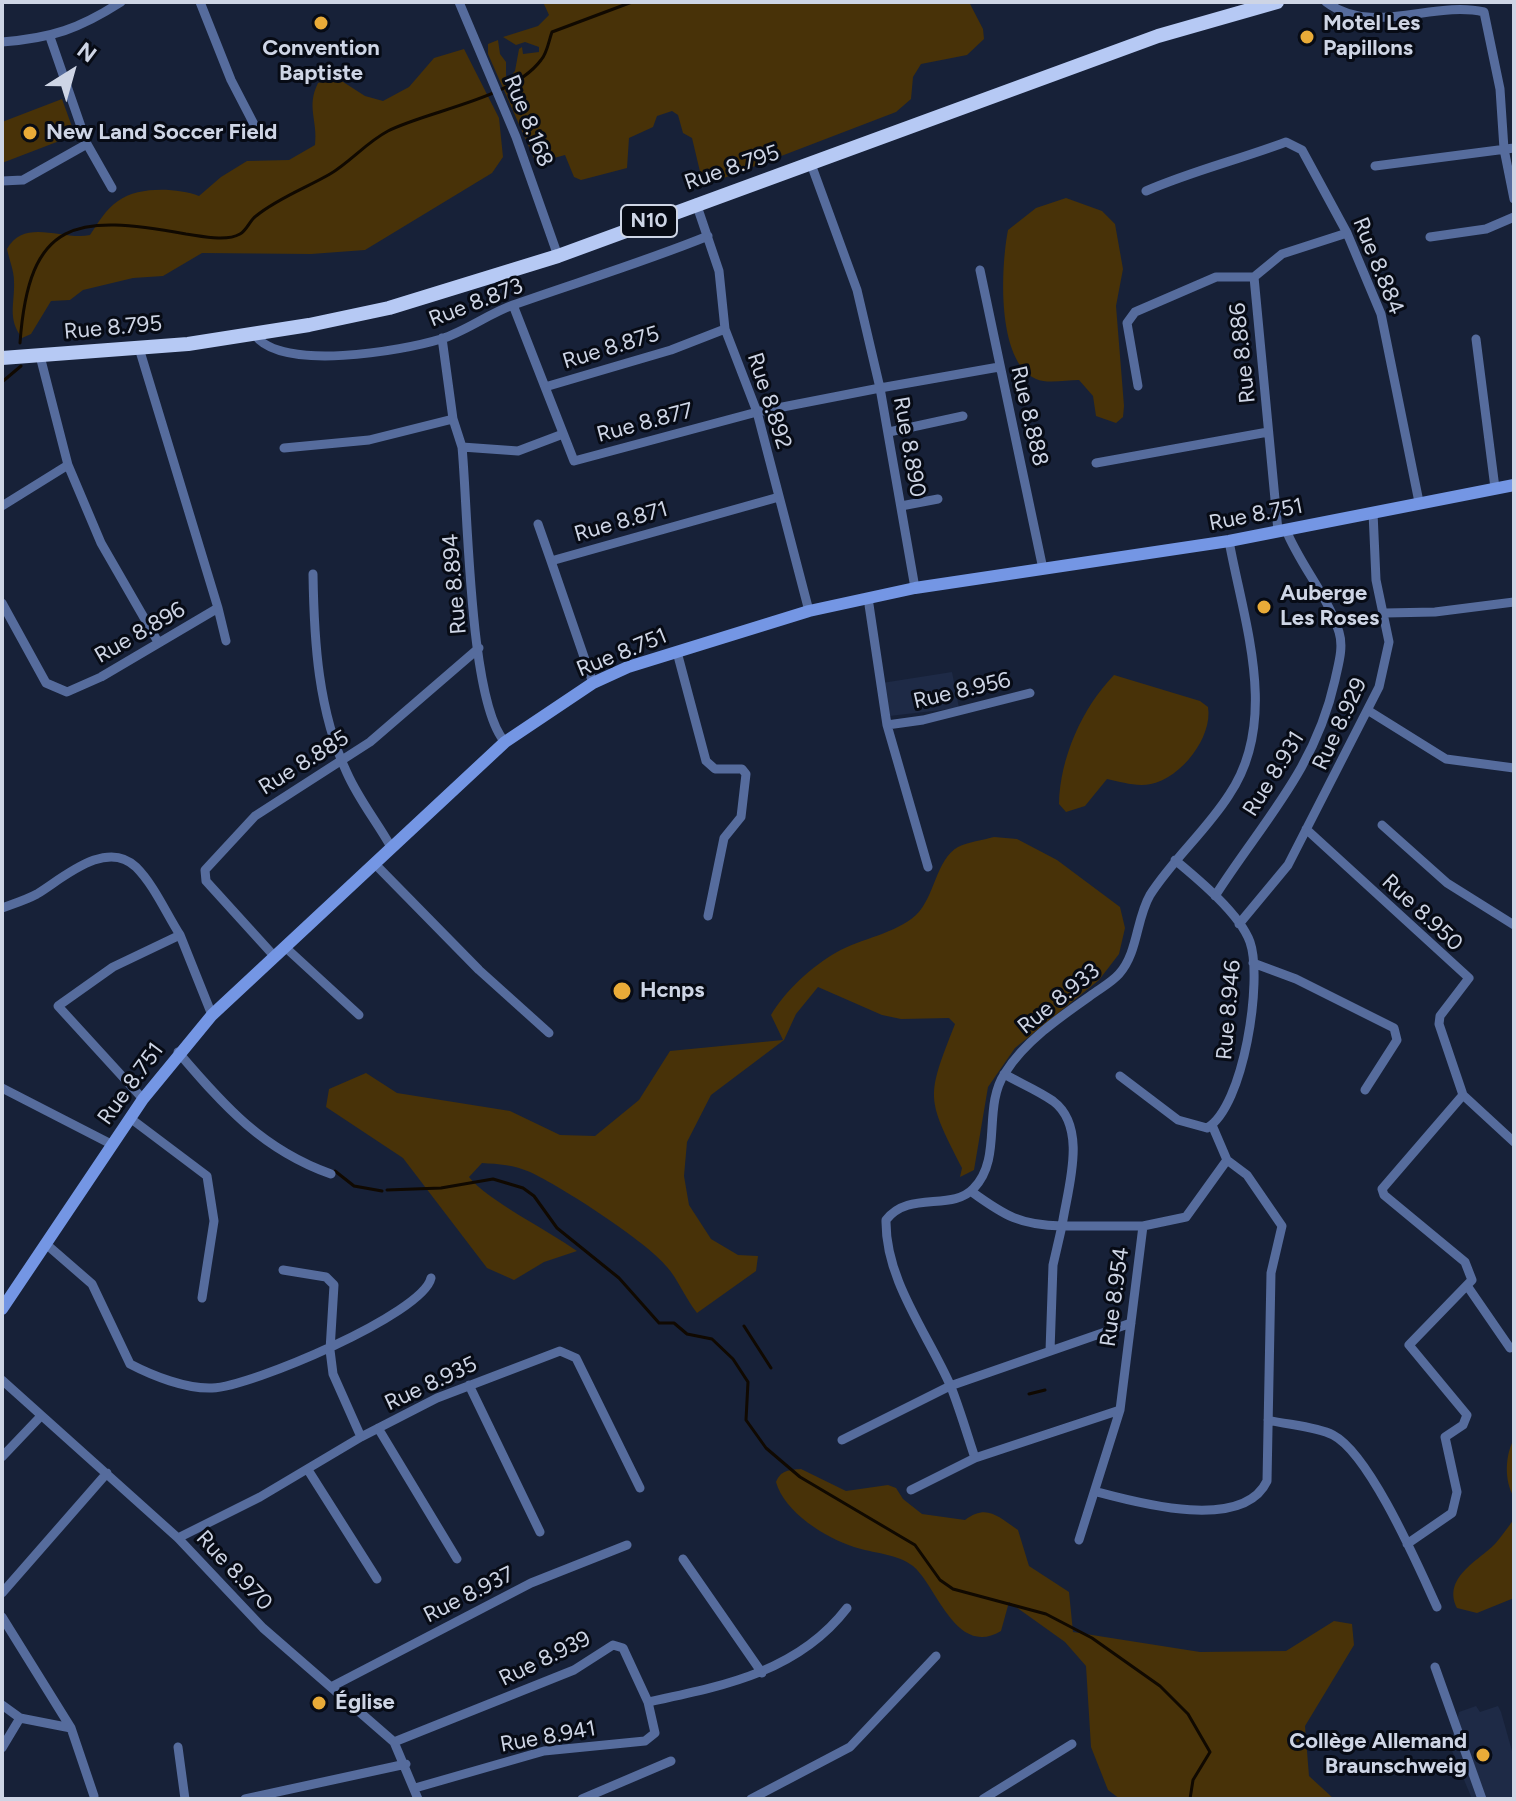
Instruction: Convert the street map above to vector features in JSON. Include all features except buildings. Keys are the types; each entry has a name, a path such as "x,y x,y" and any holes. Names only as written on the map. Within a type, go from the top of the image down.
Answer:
{"highway":[{"name":"Rue 8.795","path":"2,358 139,348 255,335 389,308 558,256 1158,36 1277,2"}],"main road":[{"name":"Rue 8.751","path":"2,1309 143,1099 178,1052 212,1015 505,742 593,683 677,652 809,611 868,598 915,588 1229,541 1514,485"}],"street":[{"path":"2,42 50,37 75,29 121,2"},
{"path":"200,2 231,80 259,134"},
{"name":"Rue 8.168","path":"459,2 522,150 558,256"},
{"path":"1326,2 1338,11 1356,16 1434,10 1484,12 1500,89 1514,199"},
{"path":"50,37 87,144 112,188"},
{"name":"Rue 8.884","path":"1146,191 1191,172 1208,171 1286,142 1302,150 1347,233 1381,314 1419,502"},
{"path":"2,181 23,180 87,144"},
{"path":"1375,166 1509,149"},
{"path":"811,164 857,290 880,388 999,367"},
{"name":"Rue 8.892","path":"696,203 719,271 725,329 757,412 809,611"},
{"path":"1430,237 1486,229 1514,217"},
{"path":"1254,277 1282,254 1347,233"},
{"name":"Rue 8.873","path":"255,335 272,351 300,356 342,356 442,338 513,305 708,236"},
{"name":"Rue 8.888","path":"980,270 1043,569"},
{"name":"Rue 8.886","path":"1138,386 1127,323 1135,312 1216,277 1254,277 1268,432 1282,530"},
{"name":"Rue 8.875","path":"513,305 545,387 671,350 725,329"},
{"name":"Rue 8.894","path":"442,338 453,419 462,447 479,648 488,711 505,742"},
{"path":"1476,339 1495,488"},
{"name":"Rue 8.896","path":"2,603 46,683 55,690 67,692 85,686 218,608 139,348"},
{"path":"40,356 68,465 101,543 158,642"},
{"name":"Rue 8.877","path":"545,387 574,461 757,412"},
{"name":"Rue 8.890","path":"757,412 880,388 915,588"},
{"path":"889,432 963,416"},
{"path":"284,448 369,440 453,419"},
{"path":"1096,463 1268,432"},
{"path":"462,447 518,451 563,434"},
{"path":"2,506 68,465"},
{"name":"Rue 8.871","path":"593,683 551,561 779,497"},
{"path":"901,506 938,499"},
{"name":"Rue 8.929","path":"1239,924 1277,883 1379,687 1389,642 1376,580 1373,512"},
{"path":"538,524 551,561"},
{"name":"Rue 8.931","path":"1215,896 1318,741 1341,653 1340,636 1333,616 1282,530"},
{"name":"Rue 8.933","path":"972,1192 985,1168 993,1097 1004,1074 1033,1041 1120,973 1148,898 1175,860 1231,794 1256,721 1254,675 1229,541"},
{"path":"313,574 314,646 318,672 343,761 391,847"},
{"name":"Rue 8.956","path":"868,598 887,725 950,714 1030,693"},
{"path":"1385,613 1435,612 1514,602"},
{"path":"218,608 226,641"},
{"name":"Rue 8.885","path":"359,1015 280,952 206,881 205,870 255,816 343,761 401,717 479,648"},
{"path":"677,652 706,761 715,769 742,769 746,774 741,817 724,838 708,916"},
{"path":"1369,711 1446,759 1514,768"},
{"path":"887,725 928,867"},
{"path":"1382,825 1447,883 1514,925"},
{"name":"Rue 8.950","path":"1306,829 1469,978 1440,1016 1439,1024 1463,1095"},
{"path":"2,908 36,895 80,867 106,857 118,858 136,867 180,935 212,1015"},
{"name":"Rue 8.946","path":"1175,860 1215,896 1239,924 1249,939 1253,963 1250,1023 1241,1070 1228,1105 1212,1125"},
{"path":"374,863 479,970 549,1033"},
{"path":"143,1099 58,1006 113,967 180,935"},
{"path":"1253,963 1296,979 1394,1028 1397,1040 1365,1090"},
{"path":"178,1052 249,1130 286,1155 331,1174"},
{"path":"1004,1074 1053,1101 1070,1123 1074,1139 1062,1226 1053,1265 1050,1351"},
{"path":"1097,1492 1155,1507 1227,1509 1252,1499 1267,1481 1271,1273 1282,1226 1247,1175 1227,1160 1212,1125 1199,1128 1178,1120 1120,1076"},
{"path":"2,1088 111,1144"},
{"path":"1407,1544 1452,1513 1457,1492 1445,1437 1463,1425 1467,1415 1409,1345 1472,1280 1465,1262 1384,1195 1382,1189 1463,1095 1514,1142"},
{"path":"130,1118 207,1176 214,1221 202,1298"},
{"path":"1143,1226 1186,1217 1227,1160"},
{"path":"972,1192 955,1198 907,1204 886,1220 889,1255 928,1346 950,1386 975,1458"},
{"name":"Rue 8.954","path":"972,1192 1014,1220 1031,1226 1143,1226 1120,1410 1097,1492 1079,1540"},
{"path":"46,1244 92,1284 134,1366 192,1387 210,1389 330,1350 419,1297 431,1278"},
{"path":"283,1270 331,1279 330,1350 333,1374 361,1437"},
{"path":"1468,1287 1510,1348"},
{"path":"842,1440 950,1386 1131,1323"},
{"name":"Rue 8.935","path":"178,1538 308,1470 378,1428 469,1385 548,1355 568,1352 576,1358 640,1488"},
{"name":"Rue 8.970","path":"2,1380 178,1538 263,1628 394,1742 406,1764 418,1799"},
{"path":"469,1385 540,1532"},
{"path":"911,1490 975,1458 1120,1410"},
{"path":"2,1457 40,1417"},
{"path":"1268,1420 1332,1435 1357,1456 1407,1544 1437,1607"},
{"path":"378,1428 457,1559"},
{"path":"308,1470 377,1579"},
{"path":"2,1593 107,1473"},
{"name":"Rue 8.937","path":"331,1687 531,1583 627,1545"},
{"path":"683,1559 762,1673"},
{"path":"648,1702 762,1673 821,1639 847,1608"},
{"path":"2,1617 71,1728 94,1796"},
{"name":"Rue 8.939","path":"394,1742 574,1670 613,1645 623,1648 648,1702"},
{"path":"751,1799 850,1747 936,1656"},
{"path":"1435,1667 1482,1799"},
{"name":"Rue 8.941","path":"415,1788 544,1751 645,1741 655,1733 648,1702"},
{"path":"2,1705 20,1718 71,1728"},
{"path":"2,1748 20,1718"},
{"path":"983,1799 1072,1744"},
{"path":"178,1747 185,1799"},
{"path":"582,1799 671,1761"},
{"path":"245,1799 406,1764"}],"shaded area":[{"path":"543,2 969,2 983,29 984,39 967,55 921,64 913,77 911,99 896,112 716,181 702,180 692,138 683,133 678,115 672,111 657,116 653,127 629,138 627,168 581,180 574,177 565,155 536,163 488,54 488,44 498,40 509,78 515,71 519,49 522,47 523,54 539,52 539,47 525,42 516,45 503,37 538,26 549,15"},
{"path":"464,49 499,118 503,157 492,173 365,250 311,254 202,253 163,276 133,278 83,290 70,300 51,301 31,334 22,338 17,331 13,317 14,277 7,249 14,239 34,232 90,235 102,216 127,196 158,190 199,196 247,161 289,160 315,145 313,99 318,83 337,78 365,96 383,101 409,87 434,58"},
{"path":"62,99 75,135 2,163 2,122"},
{"path":"1066,198 1102,211 1115,224 1123,269 1116,306 1124,406 1123,417 1116,423 1096,416 1093,396 1079,380 1040,380 1023,369 1008,333 1003,288 1008,230 1036,208"},
{"path":"952,672 959,708 889,716 882,683"},
{"path":"1114,675 1200,701 1208,707 1205,731 1193,754 1173,774 1151,784 1140,785 1107,779 1085,806 1066,812 1059,804 1068,752 1083,718"},
{"path":"994,837 1017,839 1057,860 1120,907 1125,928 1119,954 1099,980 1015,1048 988,1087 974,1170 960,1177 962,1168 936,1111 934,1097 939,1068 955,1024 949,1018 901,1019 882,1015 818,987 796,1014 784,1040 711,1095 687,1142 684,1176 689,1205 711,1239 738,1255 758,1256 756,1271 697,1313 667,1267 623,1229 530,1172 512,1166 482,1163 469,1177 478,1186 577,1251 544,1262 514,1280 487,1268 403,1158 326,1107 329,1089 366,1073 397,1093 510,1111 560,1135 595,1136 639,1100 670,1051 783,1040 771,1015 800,980 837,952 908,921 922,907 951,853 962,845"},
{"path":"1514,1439 1514,1497 1507,1468"},
{"path":"801,1469 846,1491 888,1485 896,1488 903,1499 922,1514 965,1520 986,1512 998,1516 1018,1530 1029,1566 1069,1592 1073,1632 1200,1652 1286,1651 1334,1621 1352,1624 1354,1645 1305,1726 1309,1776 1334,1799 1120,1799 1108,1790 1091,1747 1086,1666 1065,1642 1009,1602 1001,1631 985,1637 972,1635 960,1628 913,1566 892,1556 843,1543 819,1530 788,1504 776,1482 783,1473"},
{"path":"1514,1519 1514,1598 1477,1613 1457,1608 1454,1588 1458,1579 1495,1544"},
{"name":"Collège Allemand Braunschweig","path":"1476,1706 1480,1712 1498,1706 1501,1712 1514,1758 1514,1799 1472,1799 1450,1746 1459,1712"}],"waterway":[{"path":"20,343 25,302 34,270 47,248 65,234 88,227 115,225 213,238 234,236 265,210 330,174 388,131 511,85 543,57 552,32 632,2"},
{"path":"2,382 21,366"},
{"path":"335,1171 354,1186 382,1191"},
{"path":"387,1190 441,1188 493,1179 523,1188 534,1196 557,1228 619,1278 659,1323 674,1323 687,1334 712,1339 733,1359 748,1382 746,1420 766,1448 800,1477 915,1545 940,1580 953,1589 1046,1614 1092,1638 1160,1686 1188,1714 1210,1752 1193,1780 1190,1799"},
{"path":"744,1326 771,1368"},
{"path":"1029,1394 1045,1390"}],"place":[{"name":"Convention Baptiste","path":"321,23"},
{"name":"Motel Les Papillons","path":"1307,37"},
{"name":"New Land Soccer Field","path":"30,133"},
{"name":"Auberge Les Roses","path":"1264,607"},
{"name":"Hcnps","path":"622,991"},
{"name":"Église","path":"319,1703"},
{"name":"Collège Allemand Braunschweig","path":"1483,1755"}]}
